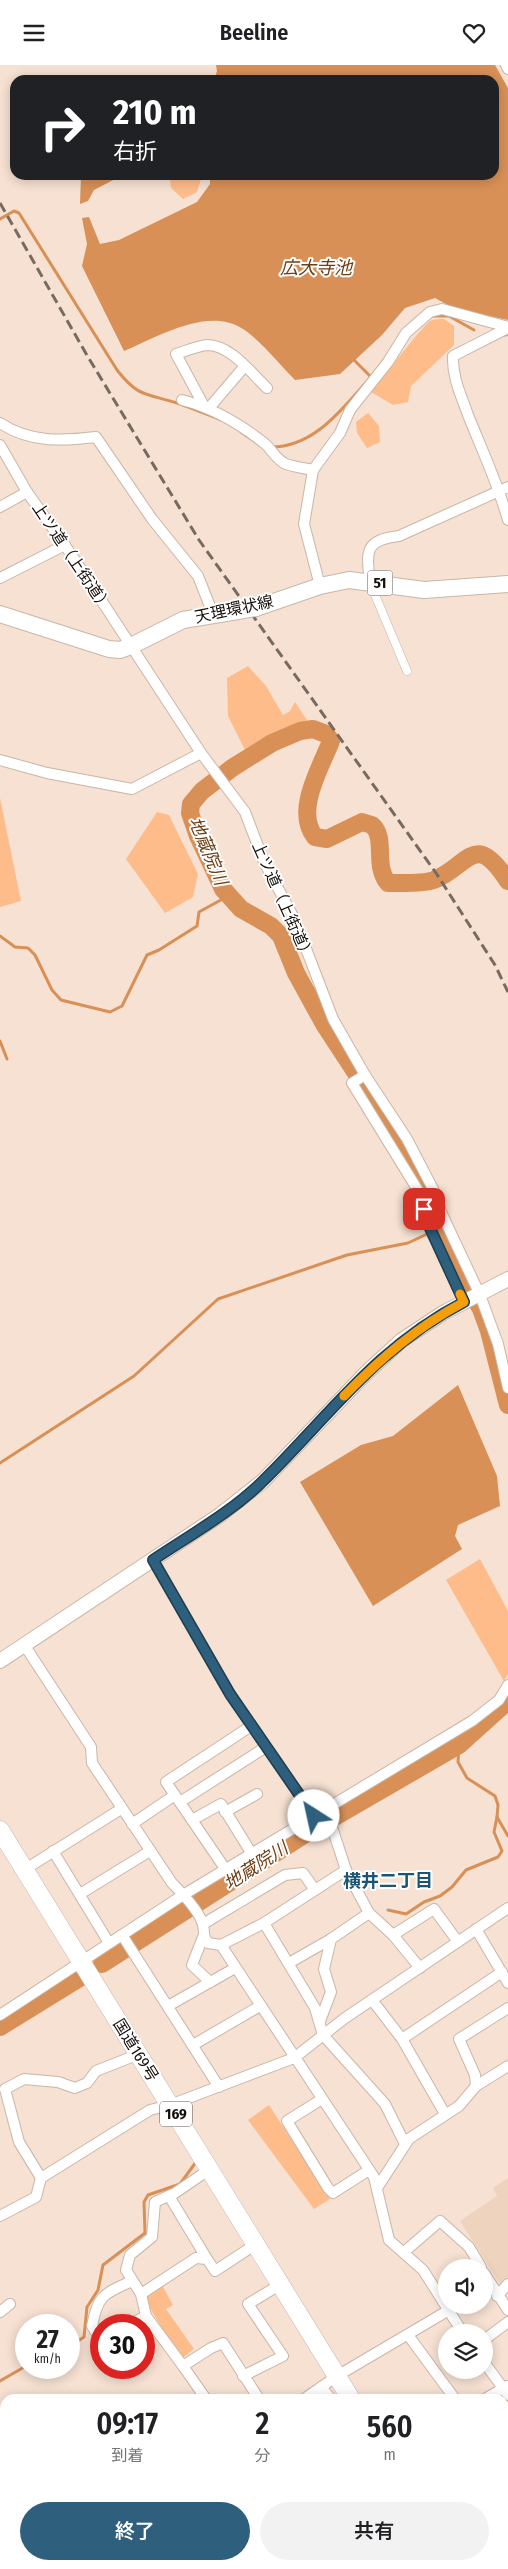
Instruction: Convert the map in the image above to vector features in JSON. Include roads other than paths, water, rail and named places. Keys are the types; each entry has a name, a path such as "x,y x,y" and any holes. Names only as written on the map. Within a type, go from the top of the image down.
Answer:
{"highway":[{"name":"国道169号","path":"0,1830 348,2394"}],"main road":[{"name":"天理環状線","path":"0,614 108,649 120,650 170,625 214,614 256,608 320,586 349,580 370,581 424,590 508,584"}],"street":[{"path":"506,65 508,69"},
{"path":"320,586 304,524 313,470 340,433 350,410 388,362 406,333 430,311 442,309 508,328"},
{"path":"508,328 453,356 452,372 485,459 504,488 508,520"},
{"path":"206,407 176,354 206,345 221,348 236,357 267,388"},
{"path":"206,407 244,367"},
{"path":"182,400 206,407 228,417 285,464 313,470"},
{"path":"0,423 28,437 48,440 96,437 152,519 198,576 214,614"},
{"name":"上ツ道（上街道）","path":"0,445 27,491 65,545 201,753 245,811 264,862 295,920 333,1019 360,1078 422,1166 480,1295 498,1344 508,1387"},
{"path":"407,671 370,581 367,554 370,545 386,538 399,536 504,488"},
{"path":"0,507 27,491"},
{"path":"0,577 65,545"},
{"path":"0,760 47,773 132,789 201,753"},
{"path":"360,1078 352,1083 419,1192 433,1237 464,1302"},
{"path":"0,1661 220,1515 263,1481 366,1374 402,1340 464,1302 508,1279"},
{"path":"153,1560 230,1694 314,1816"},
{"path":"25,1645 91,1747 92,1763 172,1883 203,1924 203,1937 192,1965 210,1982"},
{"path":"0,2015 109,1943 127,1943 188,1902 226,1870 314,1816 327,1813 472,1721 499,1700 508,1685"},
{"path":"226,1870 166,1781 251,1725"},
{"path":"132,1824 266,1747"},
{"path":"225,1812 257,1794"},
{"path":"192,1820 221,1804 252,1854"},
{"path":"24,1870 122,1809"},
{"path":"327,1813 346,1870 369,1913 393,1935 420,1968"},
{"path":"53,1851 109,1943"},
{"path":"80,1894 150,1851"},
{"path":"203,1937 208,1943 221,1945 264,1923 346,1870"},
{"path":"203,1924 285,1875 303,1873 315,1890"},
{"path":"0,2216 36,2197 41,2178 150,2111 294,2058 372,2000 508,1907"},
{"path":"393,1935 434,1909 458,1942"},
{"path":"289,1963 331,1939 369,1913"},
{"path":"264,1923 316,2008 323,2035 385,2105 404,2142 459,2106 476,2086 508,2066"},
{"path":"476,1929 508,1983"},
{"path":"320,2021 331,1992 324,1969 331,1939"},
{"path":"127,1943 219,2087"},
{"path":"221,1945 369,2170 377,2188 390,2240 423,2270 438,2293"},
{"path":"168,2006 236,1968"},
{"path":"402,2039 502,1972"},
{"path":"372,2000 402,2039 446,2114"},
{"path":"192,2045 260,2006"},
{"path":"476,2086 475,2075 459,2039 508,2008"},
{"path":"41,2178 19,2142 5,2089 24,2079 58,2082 75,2088 87,2083 96,2071 139,2054"},
{"path":"322,2099 287,2121 328,2187 333,2193 369,2170"},
{"path":"377,2188 410,2138"},
{"path":"146,2314 142,2294 126,2270 130,2255 152,2237 155,2202 169,2196 210,2169"},
{"path":"169,2196 215,2271 256,2244"},
{"path":"404,2252 440,2221 469,2247 476,2259"},
{"path":"142,2294 196,2258 207,2259"},
{"path":"94,2314 96,2305 106,2293 132,2281"},
{"path":"243,2376 283,2356 248,2304 281,2284"},
{"path":"497,2296 508,2284"},
{"path":"493,2289 508,2310"},
{"path":"0,2312 10,2304"},
{"path":"311,2394 337,2376 442,2314"},
{"path":"493,2333 508,2322"},
{"path":"155,2328 203,2394"},
{"path":"408,2335 438,2365"},
{"path":"183,2366 210,2348 223,2343 256,2394"},
{"path":"493,2373 506,2390"},
{"path":"446,2379 453,2394"},
{"path":"321,2387 327,2394"}],"water":[{"name":"広大寺池","path":"216,65 495,65 508,88 508,320 455,309 435,298 405,308 382,335 340,374 295,380 256,339 243,329 229,323 214,321 183,326 124,351 82,266 87,244 82,218 89,217 100,244 119,240 197,202 210,184 210,180 499,180 499,75 216,75"},
{"path":"81,180 113,180 94,190 88,201 80,204"},
{"path":"458,1385 497,1476 500,1506 458,1525 455,1536 462,1549 373,1606 300,1482 361,1445 393,1436"}],"waterway":[{"path":"0,219 14,211 19,213 117,370 131,386 144,393 183,405 221,420"},
{"path":"433,316 449,316 474,330"},
{"path":"271,447 287,445 302,440 328,423 339,412 371,377 353,359"},
{"path":"241,432 263,447"},
{"name":"地蔵院川","path":"508,881 496,865 487,857 479,854 464,860 446,874 434,880 418,883 388,883 381,868 379,837 372,825 362,822 327,839 315,837 309,826 307,815 308,802 311,789 331,741 326,734 313,729 300,731 272,743 232,768 202,791 191,804 190,813 198,836 223,889 241,909 271,926 281,936 296,973 324,1024 411,1157 469,1288 481,1309 489,1331 508,1405"},
{"path":"0,936 15,947 28,948 35,955 52,990 61,1000 110,1012 122,1006 147,955 159,950 197,926 199,912 228,896"},
{"path":"0,1041 7,1059"},
{"path":"0,1463 134,1376 218,1299 347,1255 408,1243 442,1227"},
{"name":"地蔵院川","path":"102,1964 307,1833 459,1745 508,1701"},
{"path":"388,1910 406,1914 424,1902 440,1896 452,1887 466,1870 498,1857 502,1851 494,1832 498,1805 495,1796 467,1778 458,1762 459,1745"},
{"path":"497,1817 508,1836"},
{"name":"地蔵院川","path":"0,2027 81,1977"},
{"path":"80,2340 84,2337 87,2307 98,2290 103,2265 145,2233 144,2202 148,2195 180,2184 196,2162"},
{"path":"0,2381 15,2372"}],"railway":[{"path":"0,203 88,357 199,540 436,873 495,965 508,992"}],"district":[{"name":"横井二丁目","path":"388,1881"}]}
